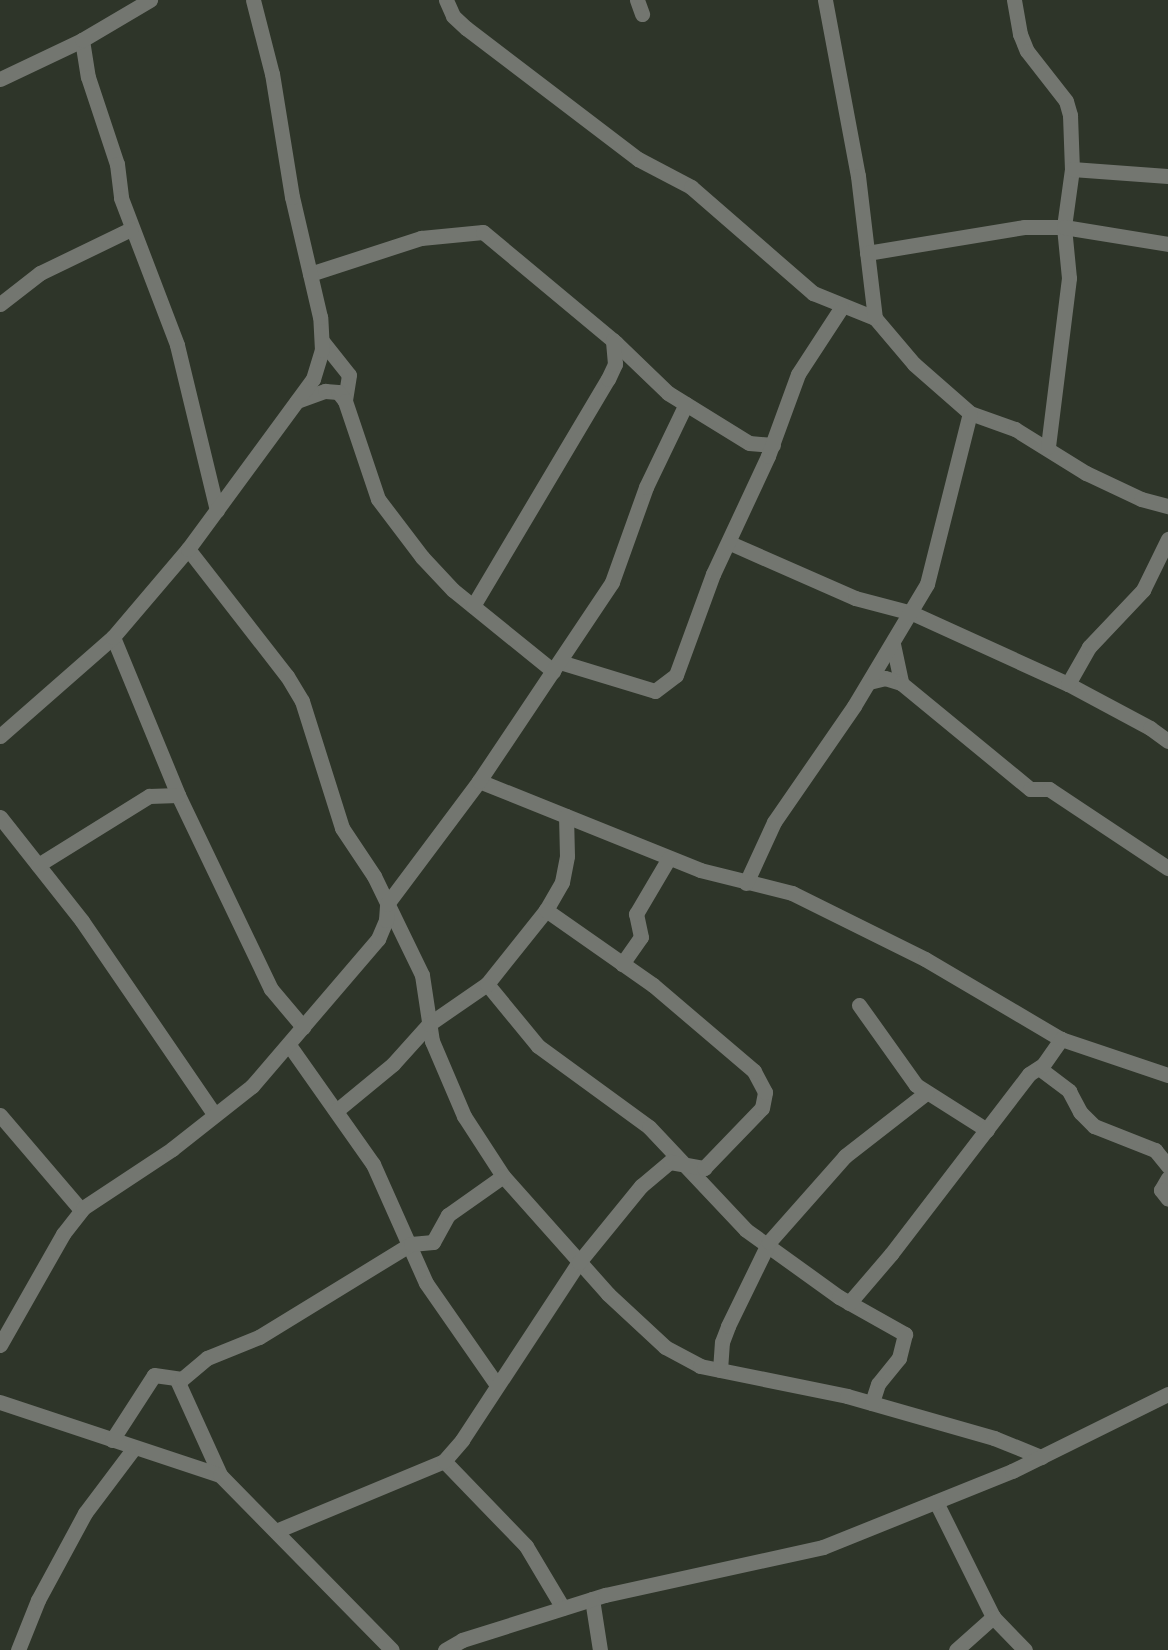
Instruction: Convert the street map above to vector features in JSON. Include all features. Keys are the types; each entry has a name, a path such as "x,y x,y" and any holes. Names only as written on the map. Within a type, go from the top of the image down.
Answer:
{"street":[{"path":"0,79 82,40 150,0"},
{"path":"0,735 113,637 188,549 313,379 322,341 272,74 253,0"},
{"path":"446,0 453,16 465,28 638,159 691,187 813,293 841,308 875,318"},
{"path":"825,0 858,176 875,318 914,364 970,413 1015,429 1048,447 1086,473 1141,499 1168,506"},
{"path":"1014,0 1020,34 1027,51 1066,101 1072,169 1064,227 1069,278 1048,447"},
{"path":"82,40 88,77 117,164 121,198 177,345 217,510"},
{"path":"1072,169 1168,176"},
{"path":"867,253 1024,226 1064,227 1168,244"},
{"path":"0,304 40,273 131,229"},
{"path":"310,274 421,238 476,230 489,235 613,340 668,393 704,412 749,443 763,469"},
{"path":"297,401 325,391 338,392 345,401 378,499 422,557 473,606 557,667 655,691 664,687 684,659 713,574 730,543 763,469 798,375 841,308"},
{"path":"473,606 608,379 615,364 613,340"},
{"path":"322,341 349,375 345,401"},
{"path":"0,1345 63,1234 81,1210 172,1149 252,1086 378,939 386,920 387,904 479,781 612,582 646,487 686,404"},
{"path":"746,882 774,822 869,682 912,613 930,574 970,413"},
{"path":"749,443 773,445"},
{"path":"1068,684 1089,647 1143,590 1168,539"},
{"path":"730,543 855,598 912,613 1068,684 1150,728 1168,741"},
{"path":"188,549 287,676 302,701 342,828 387,904 422,975 429,1024 440,1064 464,1116 503,1176 579,1262 665,1347 700,1366 872,1403 994,1438 1041,1457"},
{"path":"113,637 178,795 272,989 303,1027"},
{"path":"893,644 901,683"},
{"path":"869,682 885,678 901,683 1030,789 1049,789 1168,868"},
{"path":"479,781 669,858 746,882 792,893 925,959 1061,1039 1168,1075"},
{"path":"38,865 149,796 178,795"},
{"path":"336,1111 393,1064 429,1024 487,984 546,910 562,882 567,856 566,816"},
{"path":"0,817 82,921 215,1115"},
{"path":"622,964 641,937 636,914 669,858"},
{"path":"276,1531 444,1461 579,1262 641,1186 670,1162 704,1168 762,1108 765,1092 754,1071 622,964 546,910"},
{"path":"487,984 538,1046 649,1127 679,1162 746,1230 769,1242 849,1303 895,1325 906,1338 899,1358 878,1384 872,1403"},
{"path":"859,1005 900,1068 926,1093 987,1130"},
{"path":"849,1303 1029,1074 1039,1068 1061,1039"},
{"path":"289,1045 373,1164 411,1244 426,1283 497,1385"},
{"path":"1039,1068 1069,1091 1080,1112 1094,1126 1155,1150 1168,1166"},
{"path":"720,1370 722,1342 728,1326 769,1242 845,1156 926,1093"},
{"path":"0,1115 81,1210"},
{"path":"112,1440 150,1379 160,1376 177,1380 207,1358 259,1337 411,1244 433,1242 448,1215 464,1201 503,1176"},
{"path":"1168,1178 1161,1190 1168,1200"},
{"path":"177,1380 220,1475 392,1650"},
{"path":"445,1650 462,1640 592,1599 823,1547 1041,1457 1168,1394"},
{"path":"0,1402 220,1475"},
{"path":"18,1650 38,1600 85,1513 134,1448"},
{"path":"444,1461 526,1546 563,1608"},
{"path":"936,1502 993,1617 1024,1650"},
{"path":"592,1599 600,1650"},
{"path":"956,1650 993,1617"}]}
